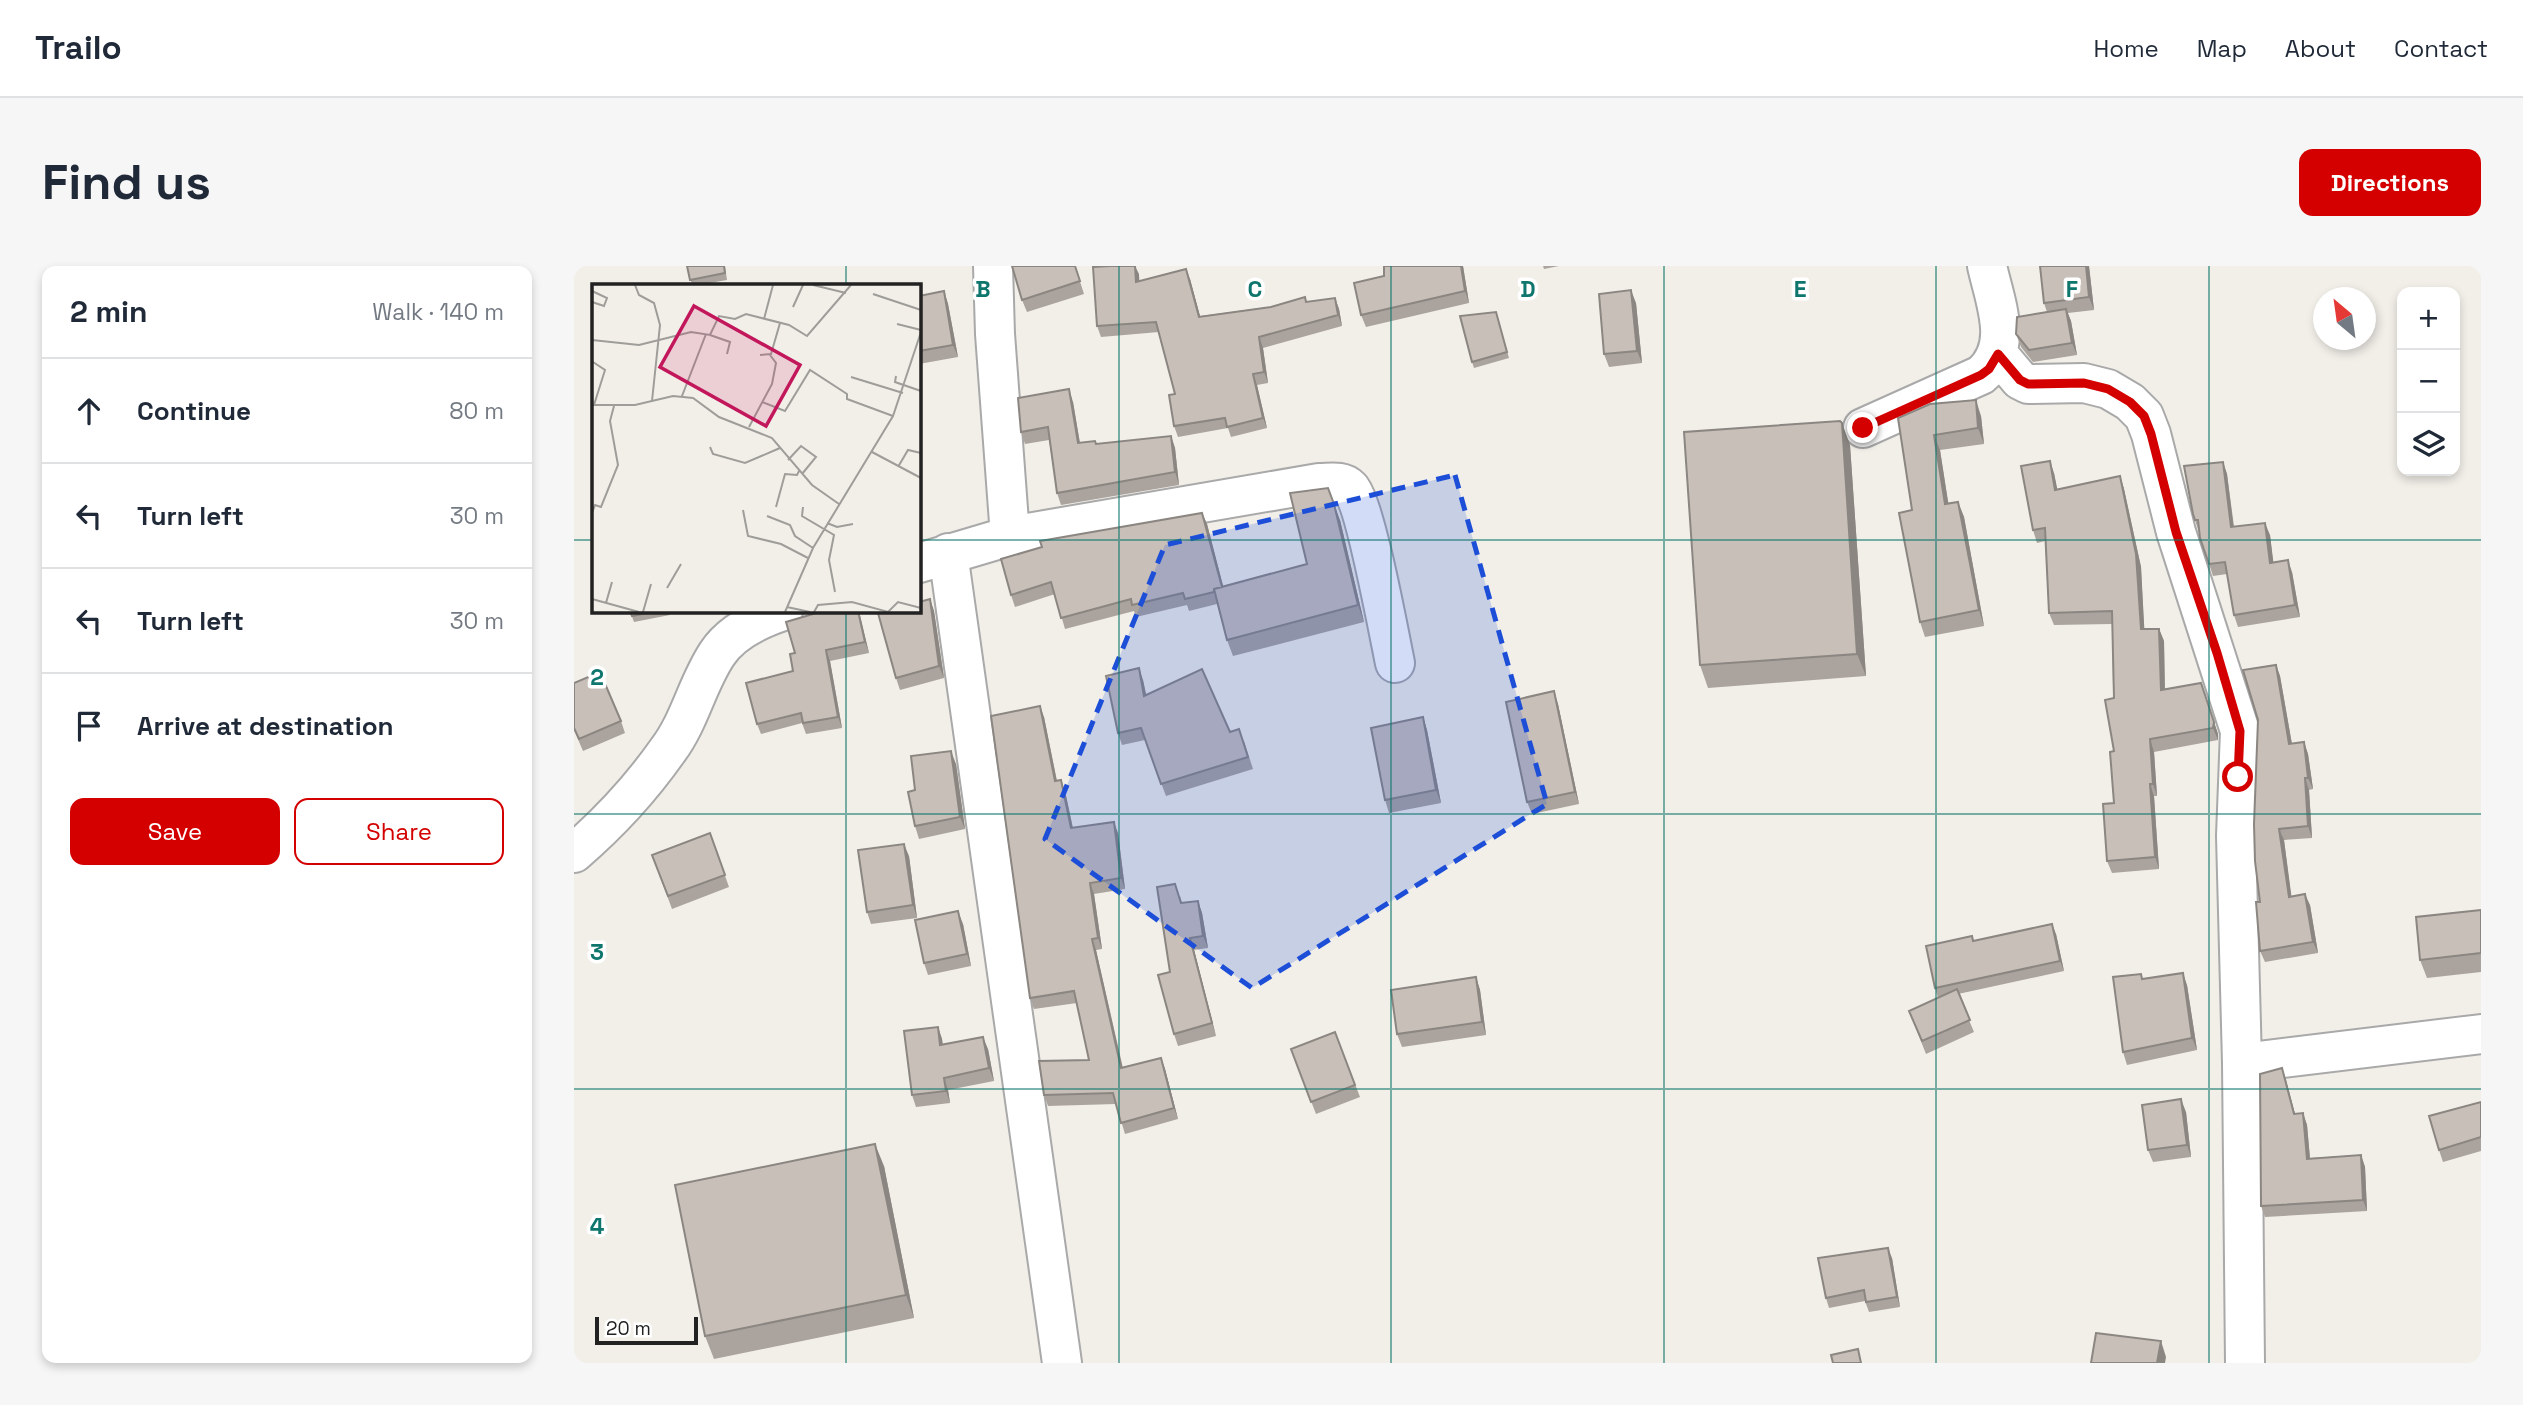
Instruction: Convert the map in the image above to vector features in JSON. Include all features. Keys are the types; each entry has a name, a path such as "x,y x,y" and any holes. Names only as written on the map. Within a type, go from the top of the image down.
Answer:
{"street":[{"path":"993,266 1010,536"},
{"path":"1863,428 1989,369 2002,341 1987,266"},
{"path":"1998,354 2020,380 2028,384 2084,383 2108,389 2130,402 2144,416 2176,532 2240,731 2236,836 2242,1063 2245,1363"},
{"path":"1062,1363 933,558 1010,536 1319,483 1340,482 1352,490 1362,514 1395,663"},
{"path":"574,853 629,799 669,750 716,654 729,640 768,616 780,612"},
{"path":"2242,1063 2481,1034"}],"highlighted area":[{"path":"1455,475 1547,804 1252,988 1045,839 1165,545"}],"building":[{"path":"687,266 724,266 725,273 690,280"},
{"path":"1012,266 1075,266 1080,281 1022,300"},
{"path":"1135,266 1136,282 1186,269 1199,317 1271,307 1305,297 1306,302 1335,298 1338,315 1259,337 1264,372 1253,374 1263,418 1227,427 1225,418 1174,426 1169,395 1175,394 1156,322 1097,326 1093,267"},
{"path":"1384,266 1461,266 1465,291 1361,315 1354,283 1384,276"},
{"path":"2040,266 2086,266 2089,297 2044,303"},
{"path":"1631,290 1637,351 1604,354 1599,294"},
{"path":"944,291 953,345 920,351 920,296"},
{"path":"2066,309 2072,343 2029,350 2016,334 2017,317"},
{"path":"1496,312 1507,352 1472,362 1460,316"},
{"path":"1069,389 1078,443 1095,441 1096,444 1171,436 1175,472 1057,493 1048,427 1021,432 1018,398"},
{"path":"1976,400 1978,428 1934,435 1945,504 1958,502 1979,610 1920,622 1899,513 1912,510 1898,418 1930,404"},
{"path":"1840,421 1857,654 1700,665 1684,432"},
{"path":"2050,461 2055,490 2120,476 2136,554 2141,629 2159,629 2161,690 2201,683 2214,722 2213,728 2150,739 2155,857 2107,861 2103,804 2114,803 2110,752 2114,751 2105,700 2114,698 2112,611 2049,613 2045,528 2033,530 2021,466"},
{"path":"2223,462 2231,527 2265,523 2270,563 2288,560 2295,605 2234,615 2225,562 2209,564 2200,538 2198,520 2195,520 2193,514 2184,466"},
{"path":"1328,488 1358,605 1227,640 1214,589 1307,564 1290,493"},
{"path":"1202,513 1222,587 1214,589 1214,592 1185,599 1183,593 1132,605 1131,599 1061,618 1051,582 1011,595 1001,559 1042,547 1040,541"},
{"path":"930,599 939,666 896,678 878,613 920,612 920,602"},
{"path":"630,612 652,612 632,616"},
{"path":"820,612 858,612 865,642 826,650 838,717 803,723 801,713 757,724 746,683 793,671 790,654 795,653 786,622"},
{"path":"2276,665 2289,744 2304,742 2308,778 2305,778 2308,826 2279,829 2289,897 2305,894 2313,942 2260,951 2256,902 2260,902 2254,824 2258,720 2243,670"},
{"path":"1139,668 1144,696 1202,669 1230,732 1239,729 1248,757 1161,784 1141,728 1118,733 1106,676"},
{"path":"600,672 621,721 579,739 574,728 574,683"},
{"path":"1554,691 1575,792 1527,802 1506,702"},
{"path":"1040,706 1055,781 1061,780 1071,828 1114,822 1121,878 1090,883 1098,938 1092,939 1121,1068 1161,1058 1174,1108 1121,1123 1113,1093 1044,1095 1039,1061 1089,1060 1074,991 1030,998 991,716"},
{"path":"1423,717 1436,790 1385,800 1371,728"},
{"path":"951,751 960,817 915,826 908,792 915,790 911,756"},
{"path":"710,833 725,875 668,896 652,855"},
{"path":"904,844 913,905 867,912 858,850"},
{"path":"1175,884 1181,903 1198,901 1203,936 1190,938 1212,1023 1174,1034 1158,975 1170,972 1157,887"},
{"path":"2481,910 2481,953 2420,960 2416,917"},
{"path":"958,911 967,954 924,963 915,920"},
{"path":"2052,924 2060,961 1935,988 1926,946 1972,936 1973,941"},
{"path":"2183,973 2192,1038 2123,1052 2113,977 2141,974 2142,979"},
{"path":"1476,977 1482,1022 1397,1034 1391,990"},
{"path":"1957,989 1970,1020 1922,1041 1909,1011"},
{"path":"938,1027 940,1045 983,1037 989,1068 944,1078 946,1091 912,1095 904,1031"},
{"path":"1335,1032 1355,1085 1311,1102 1291,1049"},
{"path":"2282,1068 2294,1114 2303,1113 2307,1159 2361,1155 2363,1200 2261,1206 2260,1074"},
{"path":"2181,1099 2187,1145 2148,1150 2142,1105"},
{"path":"2481,1102 2481,1137 2439,1150 2429,1116"},
{"path":"875,1144 906,1295 705,1336 675,1185"},
{"path":"1888,1248 1897,1297 1866,1302 1864,1290 1826,1298 1818,1258"},
{"path":"2096,1333 2161,1341 2157,1363 2091,1363"},
{"path":"1858,1349 1861,1363 1833,1363 1831,1355"}],"route":[{"path":"1863,428 1981,375 1989,369 1998,354 2020,380 2028,384 2038,386 2084,383 2108,389 2130,402 2144,416 2151,434 2176,532 2240,731 2238,777"}]}
